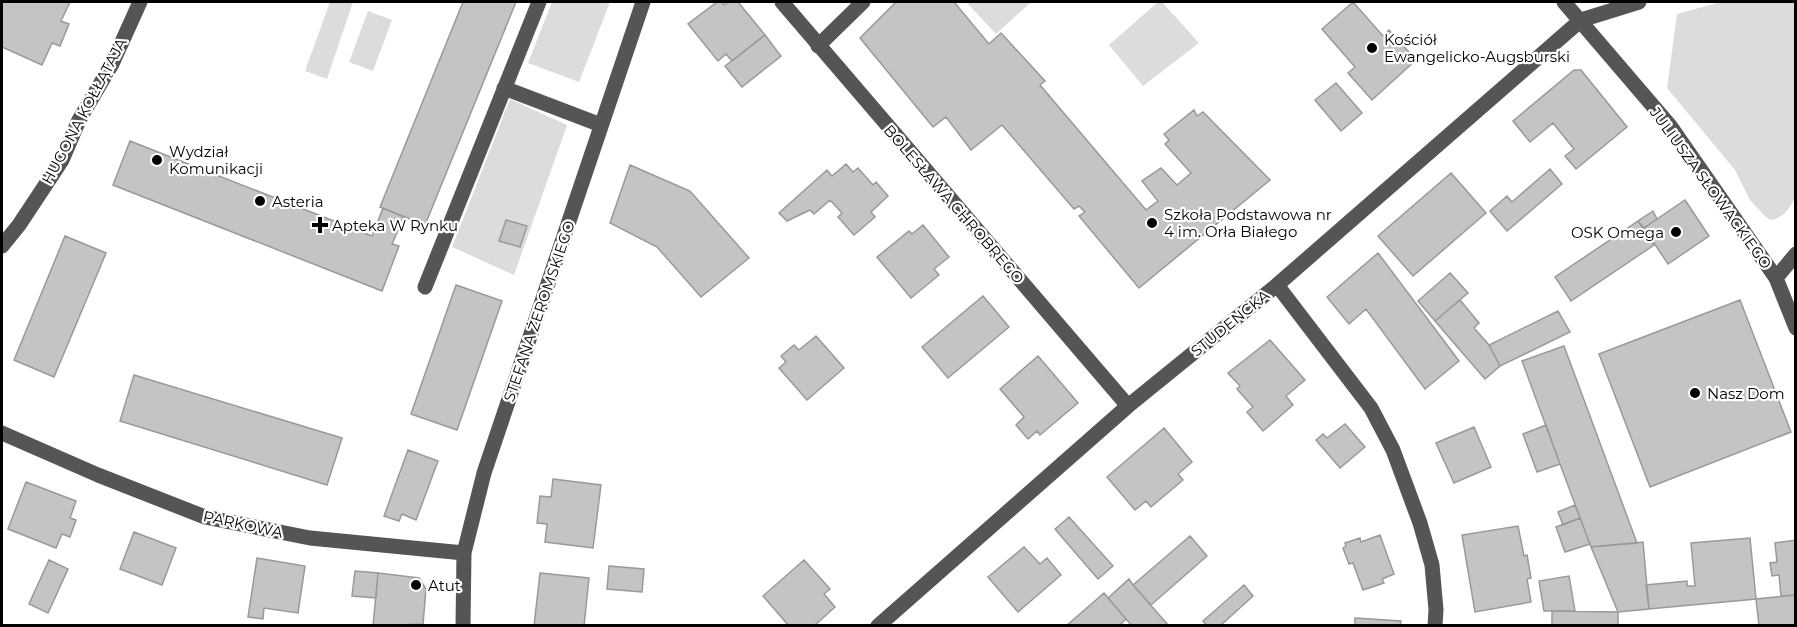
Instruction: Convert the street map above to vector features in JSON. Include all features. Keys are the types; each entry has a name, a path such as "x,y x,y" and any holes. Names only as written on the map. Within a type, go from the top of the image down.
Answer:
{"street":[{"name":"HUGONA KOŁŁĄTAJA","path":"2,246 19,225 62,160 79,120 111,64 140,2"},
{"path":"425,287 539,2"},
{"name":"STEFANA ŻEROMSKIEGO","path":"463,626 464,553 484,473 643,2"},
{"name":"BOLESŁAWA CHROBREGO","path":"782,2 1128,406"},
{"path":"818,46 863,2"},
{"name":"JULIUSZA SŁOWACKIEGO","path":"1564,2 1671,127 1776,278 1796,328"},
{"path":"1581,20 1639,2"},
{"name":"STUDENCKA","path":"878,626 1128,406 1277,285 1581,20"},
{"path":"504,88 601,125"},
{"path":"1776,278 1796,254"},
{"path":"1776,278 1796,271"},
{"path":"1277,285 1371,408 1393,450 1420,523 1432,565 1435,626"},
{"name":"PARKOWA","path":"2,433 98,475 205,517 310,538 464,553"}],"shaded area":[{"path":"330,2 353,2 327,79 305,71"},
{"path":"552,2 610,2 579,82 528,63"},
{"path":"966,2 1031,2 996,34"},
{"path":"1158,2 1162,2 1199,43 1143,86 1109,45"},
{"path":"1721,2 1795,2 1795,197 1786,212 1775,219 1770,220 1750,200 1735,170 1667,88 1677,14"},
{"path":"368,11 392,20 373,71 349,62"},
{"path":"510,99 567,125 514,275 452,247"}],"building":[{"path":"2,2 70,2 61,21 69,24 60,46 52,43 42,65 2,47"},
{"path":"463,2 516,2 425,225 380,207"},
{"path":"717,2 722,2 724,5 729,2 738,2 765,35 732,61 726,54 718,61 688,24"},
{"path":"896,2 954,2 989,44 1001,33 1045,81 1040,85 1146,210 1158,201 1142,181 1161,168 1177,185 1191,173 1165,144 1169,140 1164,134 1194,110 1197,116 1203,112 1270,180 1139,288 1079,216 1085,212 1079,206 1074,209 1002,125 971,150 946,117 933,127 860,38"},
{"name":"Kościół Ewangelicko-Augsburski","path":"1353,2 1383,36 1389,30 1416,60 1372,100 1348,73 1355,67 1322,29"},
{"path":"765,35 781,56 742,87 725,66"},
{"path":"1574,70 1581,70 1627,127 1576,169 1565,156 1574,149 1553,123 1530,142 1513,121"},
{"path":"1336,83 1362,113 1341,131 1315,100"},
{"path":"130,141 372,236 383,208 404,217 392,244 399,246 382,291 113,185"},
{"path":"846,164 853,172 858,168 873,185 876,182 888,196 871,212 875,217 854,235 838,217 842,213 830,200 814,214 810,210 787,221 779,213 827,170 832,176"},
{"path":"630,165 690,191 749,258 701,297 657,247 610,223"},
{"path":"1550,169 1562,184 1507,231 1490,211 1507,196 1512,202"},
{"path":"1451,173 1486,213 1413,276 1378,236"},
{"name":"OSK Omega","path":"1685,200 1709,236 1668,264 1644,228"},
{"path":"1653,211 1657,219 1644,228 1638,221"},
{"path":"506,220 527,226 520,247 499,241"},
{"path":"1638,221 1654,245 1571,301 1555,277"},
{"path":"923,225 949,257 934,269 939,275 911,298 877,257 909,231 912,234"},
{"path":"65,236 106,253 54,377 14,360"},
{"path":"1378,253 1459,361 1425,389 1366,309 1349,324 1327,297"},
{"path":"1450,273 1468,293 1435,321 1418,301"},
{"path":"456,285 502,301 457,430 411,414"},
{"path":"983,296 1009,327 948,378 922,347"},
{"path":"1460,300 1479,323 1474,328 1489,345 1500,366 1485,379 1435,321"},
{"name":"Nasz Dom","path":"1740,300 1791,432 1650,487 1599,354"},
{"path":"1558,311 1570,332 1500,366 1489,345"},
{"path":"816,336 844,368 807,400 779,368 786,362 781,356 794,345 799,350"},
{"path":"1270,340 1305,380 1286,396 1293,405 1263,431 1247,412 1253,407 1237,389 1240,386 1228,373"},
{"path":"1564,346 1637,543 1591,547 1560,464 1522,361"},
{"path":"1038,356 1078,403 1040,435 1037,431 1028,439 1016,425 1024,417 1000,389"},
{"path":"134,375 342,438 327,485 120,421"},
{"path":"1345,424 1365,447 1340,468 1316,440 1323,434 1327,438"},
{"path":"1546,425 1560,464 1537,472 1523,434"},
{"path":"1474,427 1491,467 1454,483 1436,443"},
{"path":"1164,428 1192,462 1178,474 1183,480 1151,507 1146,501 1135,510 1107,477"},
{"path":"408,450 438,461 416,520 402,514 399,521 384,516"},
{"path":"553,479 601,485 593,548 545,542 547,524 537,523 540,496 551,497"},
{"path":"26,482 76,501 70,518 76,520 70,537 62,534 56,548 8,529"},
{"path":"1575,505 1580,518 1563,525 1558,512"},
{"path":"1069,517 1113,566 1098,579 1055,529"},
{"path":"1580,518 1590,544 1565,552 1556,527"},
{"path":"1518,526 1531,578 1527,579 1531,602 1475,612 1462,535"},
{"path":"134,532 176,548 162,585 120,569"},
{"path":"1380,535 1394,574 1382,579 1384,583 1363,590 1353,563 1349,564 1343,548 1346,546 1345,543 1360,538 1361,542"},
{"path":"1190,536 1207,556 1151,605 1133,585"},
{"path":"1750,538 1756,599 1649,609 1646,585 1687,581 1687,586 1695,586 1691,543"},
{"path":"1796,540 1796,595 1781,596 1779,575 1772,576 1770,563 1777,562 1775,543"},
{"path":"1643,542 1649,609 1618,612 1591,547"},
{"path":"1024,547 1040,564 1047,558 1061,575 1018,612 988,577"},
{"path":"257,558 305,566 298,613 264,608 263,619 248,617"},
{"path":"49,560 68,569 48,613 29,604"},
{"path":"804,560 830,589 824,594 835,607 814,626 789,626 763,596"},
{"path":"609,566 644,569 642,592 607,589"},
{"path":"355,571 378,573 376,598 352,596"},
{"path":"378,573 419,578 426,589 423,624 373,626"},
{"path":"540,573 589,578 584,626 534,626"},
{"path":"1569,576 1575,611 1544,611 1539,581"},
{"path":"1129,579 1169,626 1132,626 1108,598"},
{"path":"1244,585 1253,596 1220,626 1207,626 1203,621"},
{"path":"1104,593 1126,619 1119,626 1066,626"},
{"path":"1796,595 1796,626 1759,626 1756,599"},
{"path":"1552,611 1618,612 1618,626 1552,626"},
{"path":"1355,618 1401,621 1400,626 1355,626"}],"place":[{"name":"Kościół Ewangelicko-Augsburski","path":"1372,48"},
{"name":"Wydział Komunikacji","path":"157,160"},
{"name":"Asteria","path":"260,201"},
{"name":"Szkoła Podstawowa nr 4 im. Orła Białego","path":"1152,223"},
{"name":"Apteka W Rynku","path":"320,225"},
{"name":"OSK Omega","path":"1676,232"},
{"name":"Nasz Dom","path":"1695,393"},
{"name":"Atut","path":"416,585"}]}
